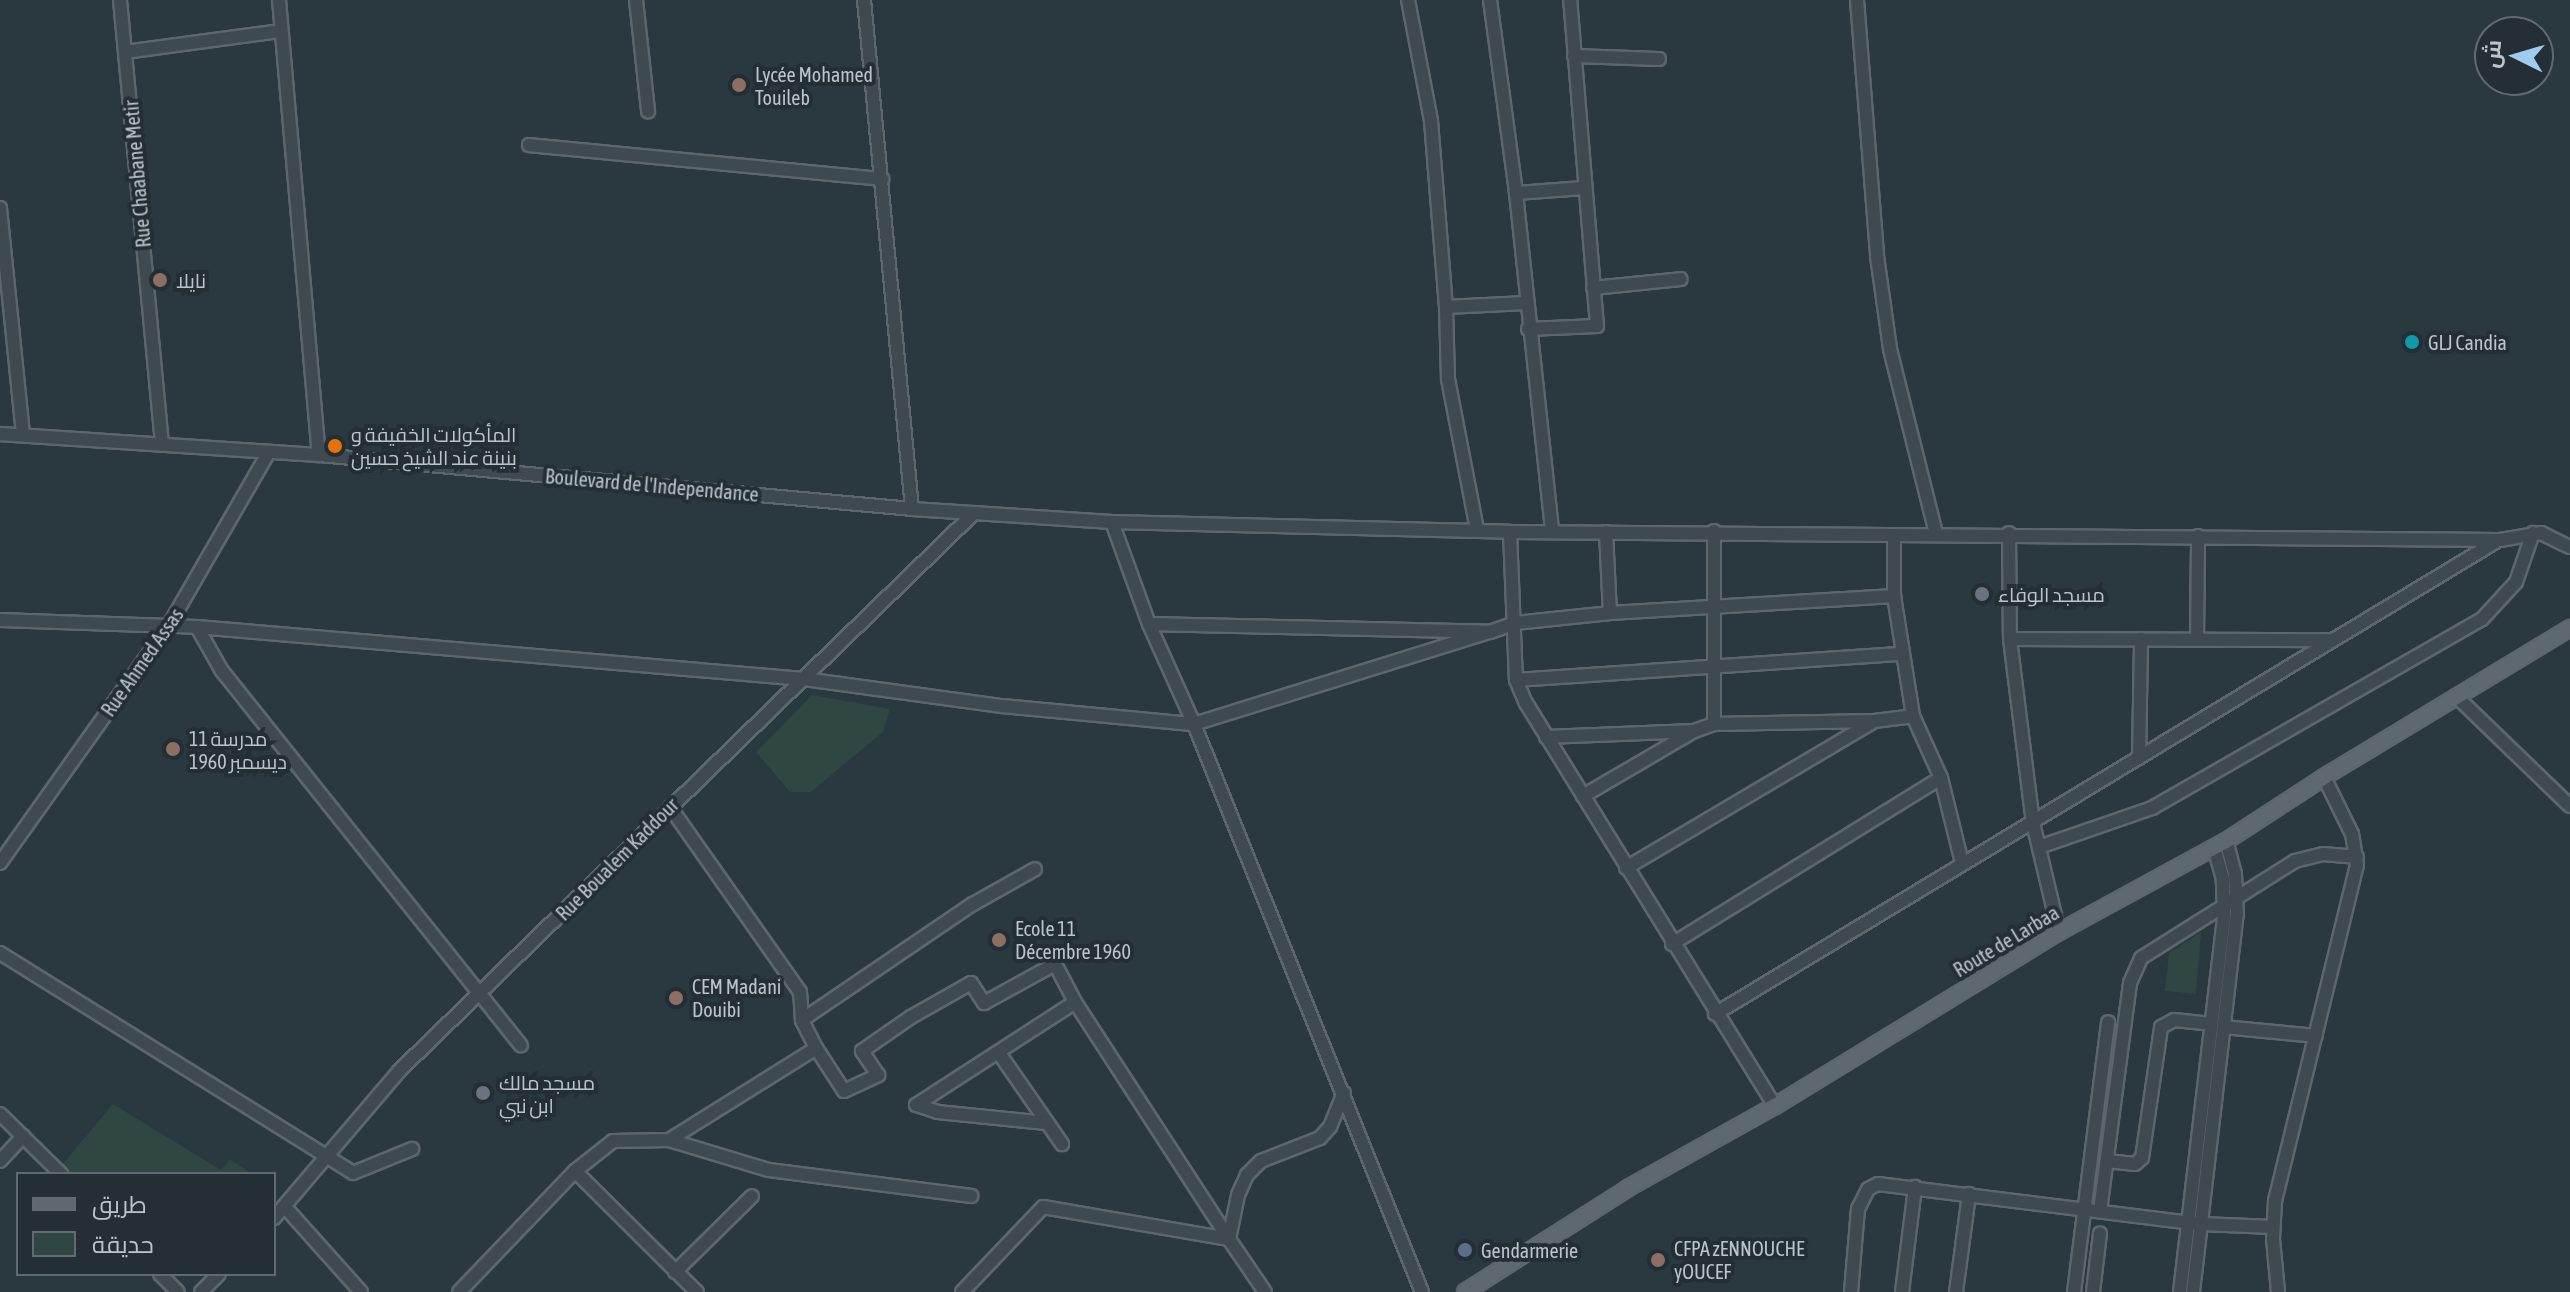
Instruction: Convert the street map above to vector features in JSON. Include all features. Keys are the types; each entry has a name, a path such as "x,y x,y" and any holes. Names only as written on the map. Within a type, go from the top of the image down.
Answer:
{"main road":[{"name":"Route de Larbaa","path":"1465,1292 1628,1188 1775,1106 2059,932 2220,844 2570,628"}],"street":[{"name":"Rue Chaabane Metir","path":"120,0 162,444"},
{"path":"279,0 319,455"},
{"path":"636,0 648,111"},
{"path":"864,0 912,509"},
{"path":"1408,0 1431,121 1446,307 1448,379 1477,529"},
{"path":"1490,0 1516,193 1528,329 1552,530"},
{"path":"1528,329 1597,326 1570,0"},
{"path":"1857,0 1877,256 1890,349 1936,533"},
{"path":"125,52 281,31"},
{"path":"1574,56 1659,59"},
{"path":"529,145 882,179"},
{"path":"1516,193 1584,188"},
{"path":"0,208 23,435"},
{"path":"1593,288 1681,279"},
{"path":"1446,307 1526,303"},
{"name":"Boulevard de l'Independance","path":"0,434 319,455 912,509 1112,522 1510,532 2009,533 2500,540"},
{"name":"Rue Ahmed Assas","path":"0,863 169,625 269,452"},
{"name":"Rue Boualem Kaddour","path":"276,1216 399,1071 974,513"},
{"path":"1112,522 1149,624 1194,724 1422,1292"},
{"path":"1714,531 1714,724"},
{"path":"1510,532 1516,680 1546,737 1715,1014 1775,1106"},
{"path":"1606,532 1610,613"},
{"path":"2009,533 2010,639 2033,823 2059,932"},
{"path":"2039,847 2152,808 2482,619 2516,582 2533,533"},
{"path":"1715,1014 2500,540 2533,533 2555,538 2570,547"},
{"path":"1894,535 1894,596 1913,716 1941,778 1962,863"},
{"path":"2197,638 2198,536"},
{"path":"0,620 197,627 804,679 1002,706 1194,724 1515,623 1610,613 1894,596"},
{"path":"1149,624 1490,632"},
{"path":"197,627 222,671 521,1045"},
{"path":"2010,639 2333,640"},
{"path":"2139,758 2141,639"},
{"path":"1516,680 1623,670 1715,669 1757,662 1902,654"},
{"path":"2456,696 2570,806"},
{"path":"1583,796 1694,731 1714,724 1874,721 1913,716"},
{"path":"1626,868 1874,721"},
{"path":"1546,737 1694,731"},
{"path":"2278,1292 2273,1227 2278,1188 2355,881 2357,857 2352,834 2324,777"},
{"path":"1672,944 1941,778"},
{"path":"670,807 800,992 802,1020 844,1091 878,1075 862,1051 971,983 984,1003 1055,964 1075,1002 1265,1292"},
{"path":"2193,1292 2195,1224 2237,896 2220,844"},
{"path":"2218,1026 2225,904 2220,844"},
{"path":"2100,1211 2134,969 2146,953 2305,857 2323,854 2357,857"},
{"path":"802,1020 973,904 1035,869"},
{"path":"0,953 353,1173 412,1149"},
{"path":"1046,1123 938,1112 916,1105 1075,1002"},
{"path":"2107,1161 2135,1164 2142,1158 2161,1027 2174,1020 2316,1036"},
{"path":"2074,1292 2108,1022"},
{"path":"669,1140 816,1048"},
{"path":"999,1053 1062,1144"},
{"path":"1229,1239 1238,1195 1247,1175 1261,1161 1320,1138 1330,1127 1344,1093"},
{"path":"0,1114 59,1172"},
{"path":"0,1161 23,1136"},
{"path":"459,1292 575,1171 613,1141 669,1140 769,1170 971,1196"},
{"path":"575,1171 697,1292"},
{"path":"1851,1292 1858,1209 1866,1193 1882,1183 2195,1224 2273,1227"},
{"path":"1902,1292 1915,1187"},
{"path":"1956,1292 1969,1194"},
{"path":"675,1272 752,1196"},
{"path":"285,1207 361,1292"},
{"path":"962,1292 1043,1207 1229,1239"},
{"path":"2180,1292 2195,1224"},
{"path":"2093,1292 2100,1233"},
{"path":"162,1276 178,1292"},
{"path":"201,1292 217,1276"}],"green space":[{"path":"812,695 890,709 883,732 811,792 790,792 756,752"},
{"path":"2201,932 2196,994 2165,991 2169,953"},
{"path":"113,1104 221,1170 230,1159 249,1172 69,1172 62,1165"}],"place":[{"name":"Lycée Mohamed Touileb","path":"739,85"},
{"name":"نايلا","path":"160,280"},
{"name":"GLJ Candia","path":"2412,342"},
{"name":"المأكولات الخفيفة و بنينة عند الشيخ حسين","path":"335,446"},
{"name":"مسجد الوفاء","path":"1982,594"},
{"name":"مدرسة 11 ديسمبر 1960","path":"173,749"},
{"name":"Ecole 11 Décembre 1960","path":"999,940"},
{"name":"CEM Madani Douibi","path":"676,998"},
{"name":"مسجد مالك ابن نبي","path":"483,1093"},
{"name":"Gendarmerie","path":"1465,1250"},
{"name":"CFPA zENNOUCHE yOUCEF","path":"1658,1260"}]}
